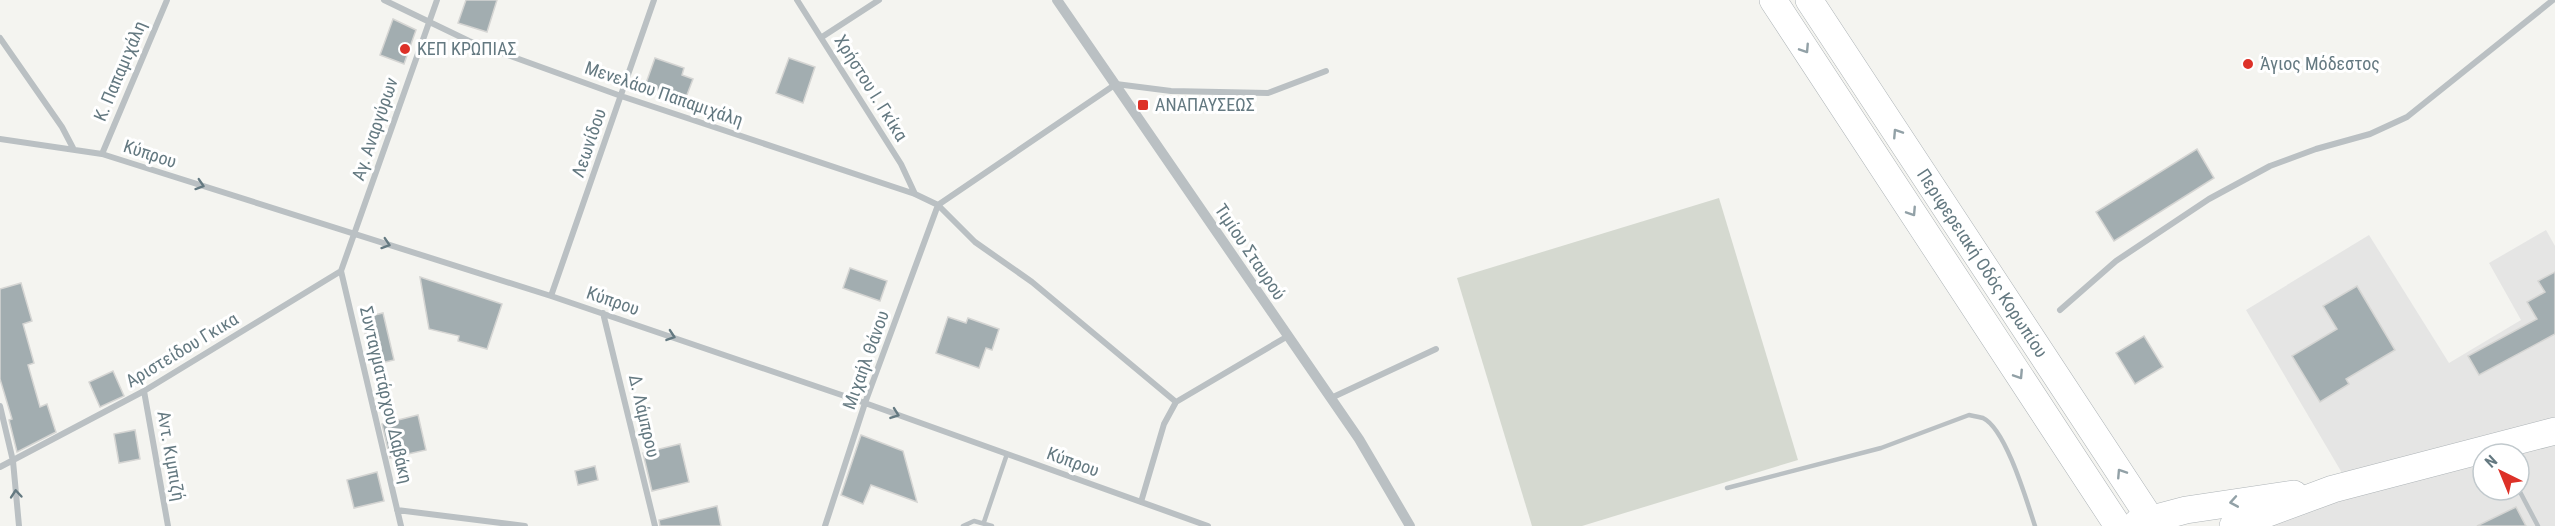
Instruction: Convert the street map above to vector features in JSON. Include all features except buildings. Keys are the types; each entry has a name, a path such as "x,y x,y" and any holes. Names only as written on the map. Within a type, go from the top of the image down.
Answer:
{"main road":[{"name":"Περιφερειακή Οδός Κορωπίου","path":"1773,0 2118,526"},
{"name":"Περιφερειακή Οδός Κορωπίου","path":"1809,0 2144,524"},
{"path":"2522,442 2555,431"},
{"path":"2233,526 2334,489 2471,456"},
{"path":"2144,524 2256,498 2334,489"}],"street":[{"name":"Κ. Παπαμιχάλη","path":"102,154 167,0"},
{"name":"Μενελάου Παπαμιχάλη","path":"384,0 469,41 621,96 915,194 938,206 975,242 1032,282 1176,402"},
{"name":"Αγ. Αναργύρων","path":"354,234 436,0"},
{"name":"Λεωνίδου","path":"551,296 654,0"},
{"name":"Χρήστου Ι. Γκίκα","path":"797,0 901,164 915,194"},
{"path":"822,37 879,0"},
{"name":"Τιμίου Σταυρού","path":"1057,0 1359,438 1410,526"},
{"path":"2060,310 2116,261 2209,199 2270,166 2316,148 2370,134 2407,117 2553,0"},
{"path":"0,38 62,127 73,148"},
{"path":"938,206 1116,84 1171,91 1268,93 1326,70"},
{"name":"Κύπρου","path":"0,140 73,148 102,154 551,296 865,404 1208,526"},
{"name":"Μιχαήλ Θάνου","path":"825,526 865,404 938,206"},
{"path":"341,271 354,234"},
{"name":"Αριστείδου Γκικα","path":"0,467 144,391 341,271"},
{"name":"Συνταγματάρχου Δαβάκη","path":"341,271 400,526"},
{"name":"Δ. Λάμπρου","path":"603,313 655,526"},
{"path":"1141,502 1164,424 1176,402 1288,336"},
{"path":"1331,398 1436,349"},
{"name":"Αντ. Κιμπιζή","path":"144,391 168,526"},
{"path":"0,406 13,461 20,526"},
{"path":"397,510 525,526"}],"lane":[{"path":"1727,488 1881,448 1970,416 1984,418 1994,428 2020,482 2035,526"},
{"path":"984,522 1007,454"},
{"path":"2525,502 2538,526"},
{"path":"963,526 974,521 992,526"}],"shaded area":[{"path":"1719,198 1798,460 1582,526 1532,526 1457,278"},
{"path":"2546,230 2555,246 2555,526 2257,526 2355,495 2246,310 2369,235 2449,363 2521,320 2489,263"}],"place":[{"name":"ΚΕΠ ΚΡΩΠΙΑΣ","path":"405,49"},
{"name":"Άγιος Μόδεστος","path":"2248,64"},
{"name":"ΑΝΑΠΑΥΣΕΩΣ","path":"1143,105"}]}
